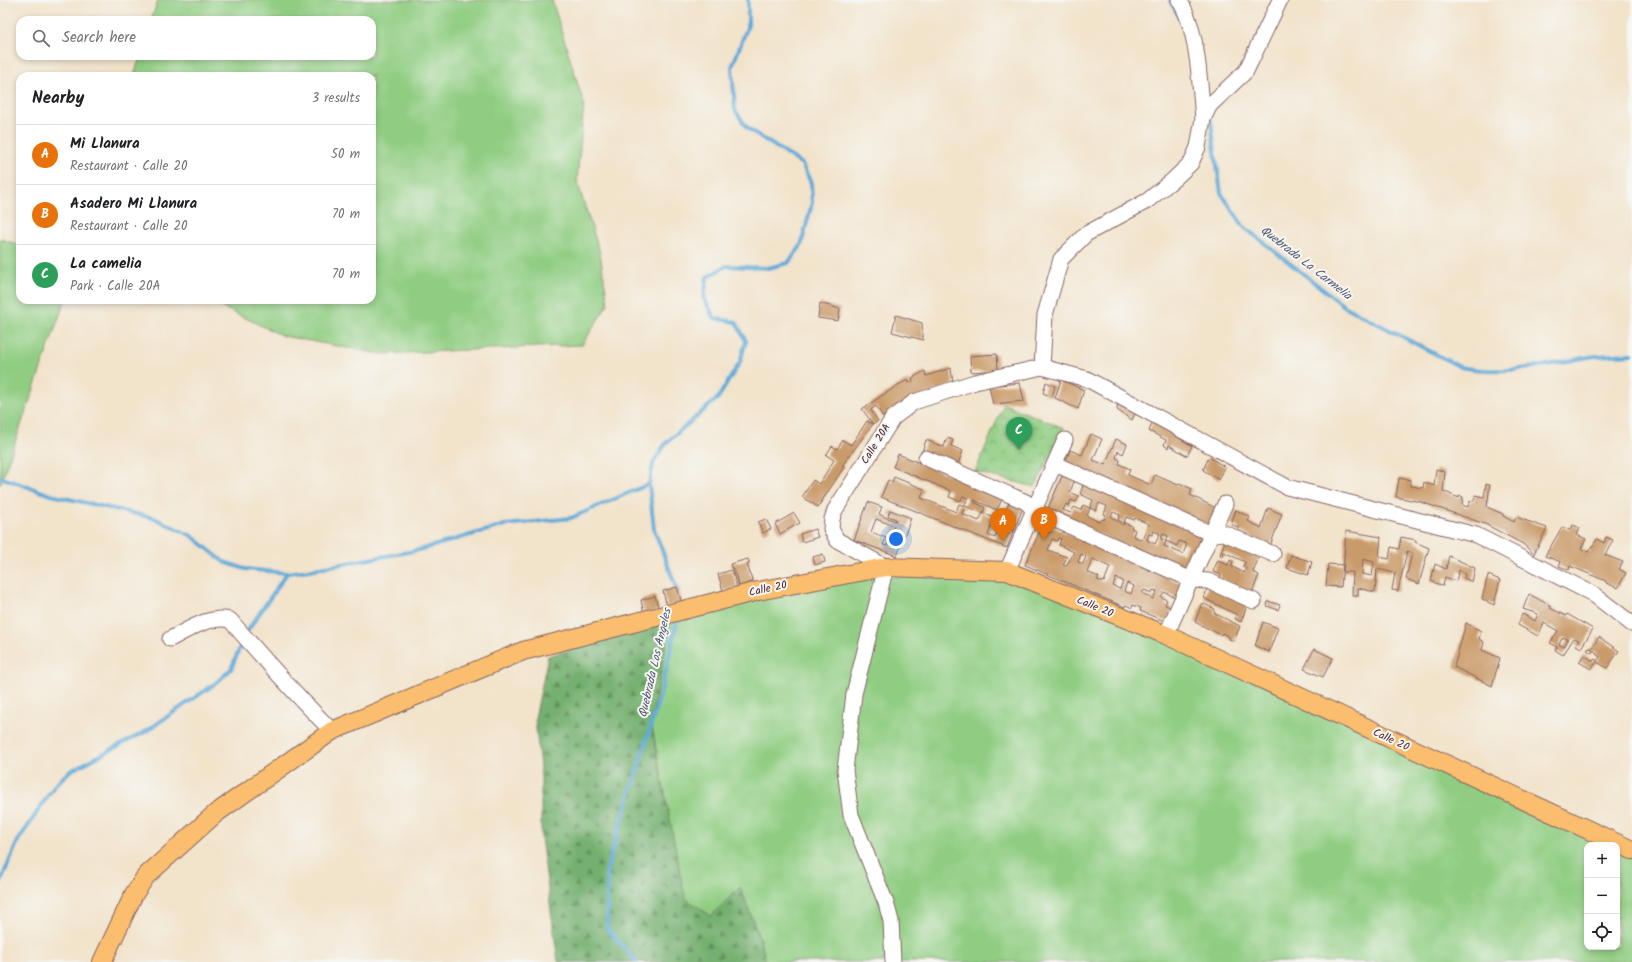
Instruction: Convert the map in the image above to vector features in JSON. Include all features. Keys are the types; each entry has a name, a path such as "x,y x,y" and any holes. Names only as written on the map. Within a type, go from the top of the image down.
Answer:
{"main road":[{"name":"Calle 20","path":"102,962 134,894 146,876 215,814 332,731 523,651 758,591 886,567 1007,571 1166,635 1632,850"}],"street":[{"path":"1178,0 1188,16 1197,60 1203,119 1198,147 1191,163 1173,180 1147,201 1086,234 1061,259 1045,315 1042,367 1087,379 1287,487 1476,535 1593,594 1632,624"},
{"path":"1203,119 1210,105 1246,71 1280,0"},
{"name":"Calle 20A","path":"886,567 837,540 832,529 832,519 835,510 893,418 914,402 929,396 975,382 1042,367"},
{"path":"1007,571 1035,511 1065,440"},
{"path":"926,458 1026,502 1035,511 1192,580 1208,580 1254,601"},
{"path":"1055,464 1212,534 1224,533 1273,554"},
{"path":"1166,635 1225,504"},
{"path":"886,567 854,694 845,770 851,815 886,903 889,915 893,962"},
{"path":"170,639 210,620 224,618 230,620 263,656 280,678 332,731"}],"green space":[{"path":"158,0 552,0 584,104 577,181 600,253 608,304 582,345 380,354 283,336 215,304 376,304 376,72 135,72 139,60 376,60 376,16 152,16"},
{"path":"0,239 16,244 16,304 64,304 0,485"},
{"path":"1004,404 1064,428 1035,487 975,472"},
{"path":"874,576 1032,580 1614,842 1584,842 1584,950 1620,950 1620,845 1632,850 1632,962 766,962 759,937 740,887 711,916 685,899 651,722 671,620 744,598"},
{"path":"671,620 651,722 685,898 711,916 740,887 759,937 766,962 558,962 541,838 541,778 535,718 548,656"}],"building":[{"path":"820,303 840,309 838,321 818,318"},
{"path":"896,315 922,323 923,340 892,332"},
{"path":"997,354 998,370 971,372 970,356"},
{"path":"951,368 953,384 904,403 883,417 876,406 871,410 878,421 873,424 862,409 898,385 908,380 909,383 913,381 912,378 925,371 926,376"},
{"path":"1061,380 1084,390 1078,409 1055,398"},
{"path":"1046,382 1055,386 1052,397 1043,393"},
{"path":"1020,383 1024,401 993,404 989,386"},
{"path":"1118,399 1136,411 1132,420 1117,410"},
{"path":"867,421 873,424 842,466 844,467 818,507 802,497 813,480 819,484 834,460 826,455 832,446 837,449 843,440 851,445"},
{"path":"1153,421 1192,446 1187,456 1169,445 1168,448 1164,445 1166,440 1149,431"},
{"path":"1091,434 1102,439 1093,460 1105,465 1116,439 1127,444 1123,454 1118,451 1116,458 1120,460 1119,464 1130,469 1128,475 1151,485 1155,475 1178,485 1179,483 1192,489 1190,495 1216,508 1208,526 1065,463 1070,450 1082,455"},
{"path":"947,438 953,440 951,446 963,451 957,466 922,452 926,440 944,447"},
{"path":"898,454 1003,497 997,510 974,500 974,502 985,507 983,513 994,518 988,535 995,538 1010,500 1024,505 1007,548 881,497 888,480 892,482 894,477 924,489 921,498 956,512 959,504 964,506 968,498 963,496 960,501 949,497 951,491 893,467","holes":["965,506 983,513 979,521 962,514"]},
{"path":"1209,457 1225,467 1219,480 1203,470"},
{"path":"1436,469 1445,472 1443,491 1459,498 1459,496 1463,497 1462,505 1468,507 1470,501 1474,500 1475,495 1484,497 1486,484 1490,485 1487,507 1503,514 1503,516 1514,522 1516,517 1547,528 1534,554 1523,544 1485,524 1421,502 1396,497 1399,478 1411,480 1411,486 1423,488 1424,482 1434,486"},
{"path":"1063,474 1075,479 1070,492 1079,496 1076,502 1071,500 1069,506 1066,504 1063,510 1071,513 1074,507 1081,510 1083,505 1090,508 1093,500 1080,494 1084,483 1207,535 1190,574 1047,511","holes":["1099,503 1107,506 1104,514 1106,515 1104,520 1102,519 1100,522 1087,516 1090,508 1096,511","1113,512 1120,515 1118,520 1124,523 1123,525 1111,517","1126,517 1134,520 1135,518 1149,524 1142,540 1133,536 1135,530 1131,528 1132,526 1124,523","1154,531 1160,534 1155,544 1147,540 1149,534 1152,535","1163,534 1168,536 1166,541 1161,539","1166,541 1177,546 1179,541 1187,544 1183,554 1164,546"]},
{"path":"868,502 882,507 879,514 887,518 896,521 896,519 888,516 890,510 911,518 897,556 854,540","holes":["876,519 894,526 887,546 883,545 886,538 871,532"]},
{"path":"1268,508 1282,514 1270,546 1238,530 1239,528 1231,524 1236,510 1250,517 1248,521 1261,528"},
{"path":"794,513 800,523 780,534 775,524"},
{"path":"766,519 771,529 763,533 758,522"},
{"path":"1043,523 1143,565 1143,567 1183,584 1177,598 1164,592 1161,597 1167,600 1165,605 1173,608 1167,622 1140,611 1141,608 1133,605 1132,608 1126,605 1125,607 1025,565","holes":["1058,538 1061,539 1059,545 1074,552 1066,566 1063,565 1067,557 1048,550 1052,539 1057,541","1081,554 1086,556 1083,564 1078,562","1093,559 1110,567 1104,582 1097,580 1099,577 1087,572","1116,578 1123,581 1120,589 1113,586","1127,583 1134,586 1131,594 1124,591","1144,590 1152,593 1153,590 1157,591 1153,599 1142,593"]},
{"path":"1573,525 1580,528 1577,535 1586,539 1581,549 1589,552 1597,539 1604,543 1606,537 1613,540 1605,555 1623,562 1619,569 1626,573 1618,588 1606,583 1606,581 1570,566 1569,570 1559,566 1561,562 1545,556 1562,527 1570,530"},
{"path":"815,529 818,537 802,542 800,534"},
{"path":"1346,531 1381,537 1379,557 1389,559 1391,547 1399,549 1401,537 1416,540 1415,542 1429,548 1419,584 1406,579 1412,553 1407,551 1398,591 1392,590 1395,573 1377,569 1375,592 1358,588 1358,596 1352,596 1353,572 1343,572","holes":["1363,559 1374,562 1372,576 1362,574"]},
{"path":"1226,538 1260,554 1253,572 1259,575 1252,593 1220,578 1221,575 1213,572 1218,560 1228,565 1230,560 1233,562 1231,566 1244,573 1246,568 1243,567 1245,562 1224,552 1223,557 1220,555"},
{"path":"823,554 825,562 815,565 813,557"},
{"path":"1291,555 1312,562 1308,575 1287,568"},
{"path":"1449,556 1475,568 1472,582 1464,578 1465,574 1459,570 1456,581 1445,577 1443,586 1431,581 1435,564 1446,569"},
{"path":"748,559 750,564 747,564 753,582 739,586 733,568 732,569 730,564"},
{"path":"1328,564 1343,565 1341,587 1326,586"},
{"path":"732,570 737,587 723,591 718,574"},
{"path":"1488,575 1500,580 1494,605 1482,599"},
{"path":"1208,586 1248,603 1241,622 1235,619 1237,615 1204,598"},
{"path":"677,587 682,603 667,607 663,591"},
{"path":"1529,594 1551,606 1550,608 1566,616 1567,614 1593,629 1581,648 1576,645 1579,640 1574,638 1563,655 1555,650 1557,647 1550,643 1558,631 1544,623 1538,636 1518,625 1522,614 1535,621 1538,614 1523,609","holes":["1563,637 1568,640 1564,647 1559,644"]},
{"path":"655,596 659,610 644,614 641,600"},
{"path":"1268,601 1280,605 1278,610 1267,606"},
{"path":"1202,603 1215,609 1214,613 1240,626 1234,641 1222,633 1221,635 1195,622"},
{"path":"1263,622 1278,628 1269,652 1255,646"},
{"path":"1466,623 1481,631 1479,639 1484,642 1482,650 1500,658 1492,686 1454,667"},
{"path":"1599,637 1619,651 1607,668 1597,662 1591,669 1579,662 1584,655 1593,661 1595,659 1597,661 1600,657 1596,654 1597,653 1593,650 1592,653 1587,650 1589,648 1591,649"},
{"path":"1314,649 1333,658 1323,677 1304,669"}],"waterway":[{"name":"Quebrada Los Angeles","path":"678,592 654,529 649,484 654,461 667,442 718,398 740,362 746,341 736,322 714,318 704,298 707,277 726,266 768,268 788,263 801,246 812,203 811,183 802,164 747,128 735,110 732,67 748,25 748,0"},
{"name":"Quebrada La Carmelia","path":"1170,0 1182,23"},
{"name":"Quebrada La Carmelia","path":"1210,116 1221,193 1244,227 1344,306 1460,367 1509,370 1589,357 1632,354"},
{"path":"0,477 51,495 154,518 192,536 224,562 245,569 287,573 419,550 505,525 571,518 649,484"},
{"path":"246,633 287,573"},
{"name":"Quebrada Los Angeles","path":"637,962 607,929 607,868 660,696 678,617"},
{"path":"0,883 18,841 55,785 70,771 145,732 216,683 231,669 243,640"}],"place":[{"name":"La camelia","path":"1019,450"},
{"name":"Asadero Mi Llanura","path":"1044,540"},
{"name":"Mi Llanura","path":"1003,541"}]}
